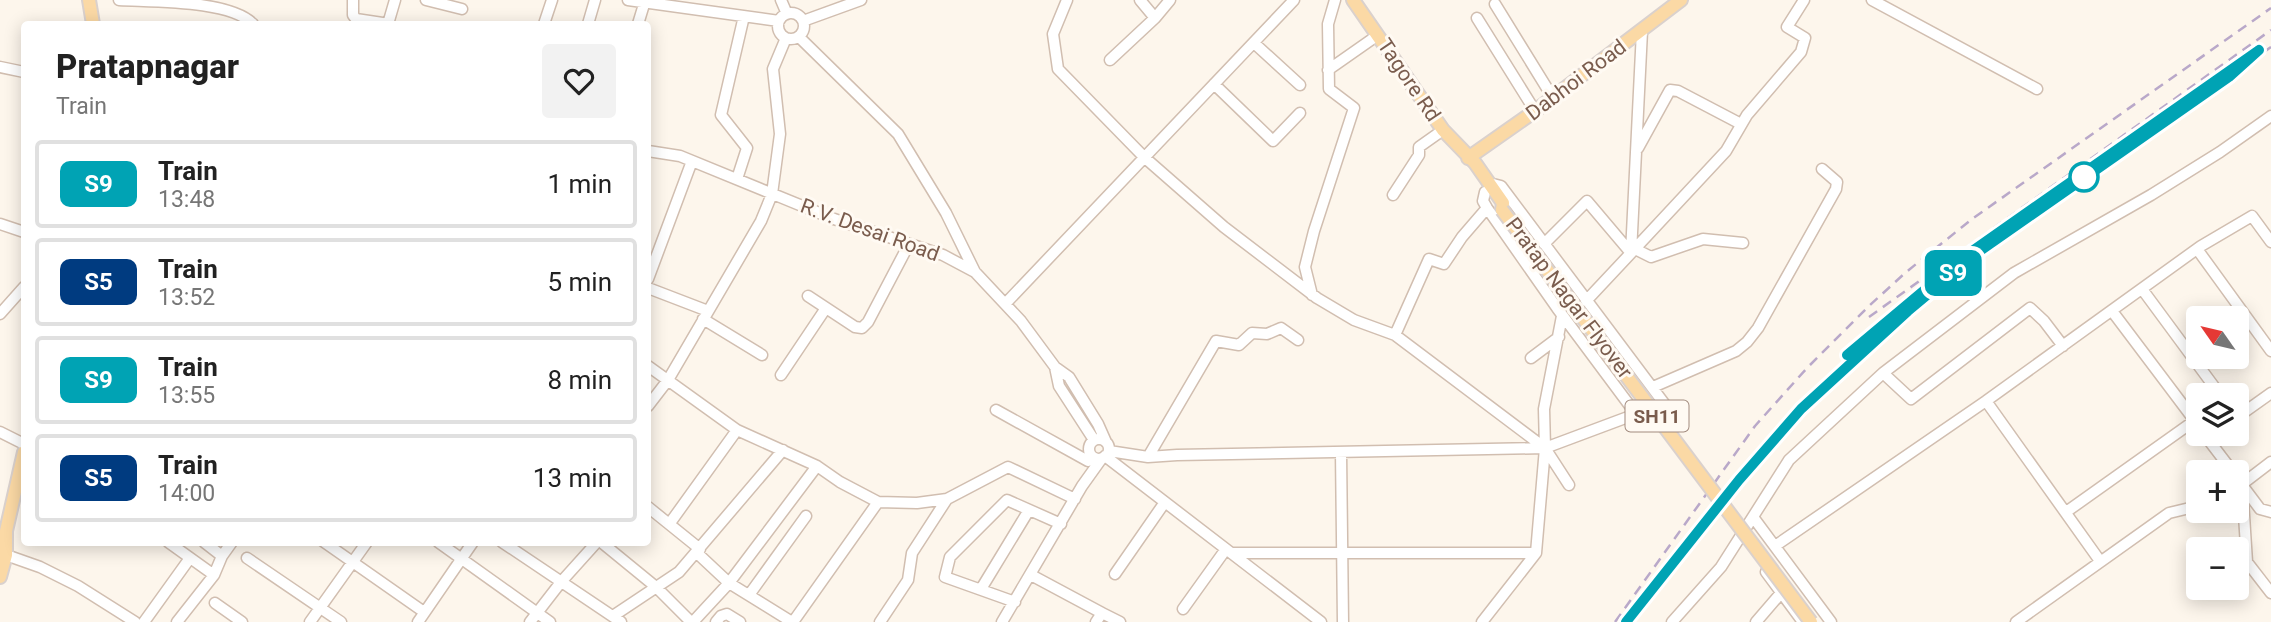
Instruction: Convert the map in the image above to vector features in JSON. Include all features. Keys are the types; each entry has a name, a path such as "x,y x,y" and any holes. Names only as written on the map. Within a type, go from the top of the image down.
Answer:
{"main road":[{"path":"89,0 92,21"},
{"name":"Tagore Rd","path":"1353,0 1443,130 1468,158 1468,165 1490,195"},
{"name":"Dabhoi Road","path":"1468,158 1642,32 1681,0"},
{"name":"Pratap Nagar Flyover","path":"1490,195 1811,622"},
{"path":"0,578 6,555 3,529 21,463"}],"street":[{"path":"119,0 225,9 250,21"},
{"path":"353,0 353,15 356,19 369,21"},
{"path":"389,21 394,0"},
{"path":"426,0 462,9"},
{"path":"545,21 552,0"},
{"path":"589,21 595,0"},
{"path":"628,0 744,16 797,15 803,21 799,37"},
{"path":"781,0 783,17 778,29 786,38"},
{"path":"803,21 861,0"},
{"path":"1067,0 1053,34 1058,69 1144,158 1224,227 1312,295 1354,320 1395,335 1545,448 1569,485"},
{"path":"1140,0 1156,18"},
{"path":"1110,60 1156,18 1170,0"},
{"path":"1006,303 1294,0"},
{"path":"1312,295 1305,267 1354,108 1329,89 1328,24 1335,0"},
{"path":"1586,301 1726,151 1741,124 1801,51 1805,38 1787,27 1804,0"},
{"path":"1872,0 2037,89"},
{"path":"639,21 645,1"},
{"path":"1495,4 1553,98"},
{"path":"737,179 747,148 721,115 744,16"},
{"path":"1477,18 1535,111"},
{"path":"1633,251 1642,32"},
{"path":"1328,70 1378,35"},
{"path":"786,38 799,37 898,134 946,213 975,272"},
{"path":"651,402 668,380 761,220 772,194 780,134 773,69 786,38"},
{"path":"1254,43 1300,85"},
{"path":"0,67 21,71"},
{"path":"1214,84 1273,141 1300,113"},
{"path":"1636,152 1670,90 1678,91 1741,124"},
{"path":"1672,622 1721,567 1789,460 1883,373 2014,273 2151,195 2271,116"},
{"path":"1393,195 1419,155 1419,147 1443,130"},
{"name":"R.V. Desai Road","path":"651,151 680,156 834,219 943,255 975,272 1006,303 1055,367 1069,377 1098,424 1106,452"},
{"path":"651,271 692,161"},
{"path":"1653,387 1736,351 1758,328 1836,189 1837,183 1822,169"},
{"path":"996,410 1089,458 1096,458 1106,452 1148,457 1545,448 1636,414 1669,410 1501,186 1490,195 1444,264 1429,259 1395,335"},
{"path":"1490,195 1562,316 1636,414"},
{"path":"1544,244 1587,201 1633,251 1650,257 1703,239 1743,243"},
{"path":"1774,546 1986,401 2197,250 2252,216 2271,242"},
{"path":"0,224 21,231"},
{"path":"808,296 855,327 865,326 909,244"},
{"path":"2197,250 2271,351"},
{"path":"651,289 705,315 762,355"},
{"path":"2142,289 2211,383"},
{"path":"0,314 21,290"},
{"path":"781,375 826,308"},
{"path":"1883,373 1911,399 2030,308 2063,346"},
{"path":"2112,311 2186,410"},
{"path":"1482,622 1536,553 1545,448 1544,409 1562,316"},
{"path":"1148,457 1216,341 1239,345 1252,333 1267,334 1282,328 1298,340"},
{"path":"1531,358 1559,337"},
{"name":"R.V. Desai Road","path":"1055,367 1059,386 1094,440"},
{"path":"651,368 737,430 817,466 878,502 917,503 947,499 1008,467 1075,499"},
{"path":"2249,409 2271,393"},
{"path":"1986,401 2100,561"},
{"path":"670,523 737,430"},
{"path":"2066,512 2186,430"},
{"path":"0,432 21,442"},
{"path":"1082,486 1089,448 1094,440 1100,439 1106,452 1165,502 1321,622"},
{"path":"509,546 617,619 679,572 783,450"},
{"path":"1002,622 1082,486 1106,452"},
{"path":"1342,452 1343,622"},
{"path":"2249,476 2271,461"},
{"path":"604,546 656,587 692,622 729,583 817,466"},
{"path":"2249,496 2260,509 2271,512"},
{"path":"880,622 908,580 912,553 947,499"},
{"path":"1014,602 945,577 950,557 1007,500 1061,524"},
{"path":"651,509 670,523 729,583 793,622 878,502"},
{"path":"1115,574 1165,502"},
{"path":"2017,622 2169,513 2186,509"},
{"path":"981,589 1029,510"},
{"path":"749,595 806,516"},
{"path":"1753,517 1831,622"},
{"path":"2243,523 2247,562 2271,593"},
{"path":"1741,538 1802,622"},
{"path":"174,546 214,575"},
{"path":"209,546 222,556"},
{"path":"177,622 214,575 229,546"},
{"path":"330,546 424,612"},
{"path":"310,622 364,546"},
{"path":"443,546 550,622"},
{"path":"418,622 470,546"},
{"path":"530,622 561,582 595,546"},
{"path":"1229,551 1342,554 1536,553"},
{"path":"1183,609 1229,551"},
{"path":"6,555 40,567 78,586 132,622"},
{"path":"145,622 190,558"},
{"path":"247,558 341,622"},
{"path":"1031,575 1099,618 1120,622"},
{"path":"1756,622 1782,593"},
{"path":"215,603 242,622"},
{"path":"716,622 727,614 740,622"}],"railway":[{"path":"1615,622 1755,426 1807,368 1869,306 1972,219 2271,8"},
{"path":"1869,317 2271,30"},
{"path":"1653,586 1801,409 1908,311 1980,251 2271,47"}],"train":[{"name":"S9","path":"1626,622 1739,480 1801,409 1908,311 1969,259 2229,77 2259,50 1965,256 1847,355"}]}
